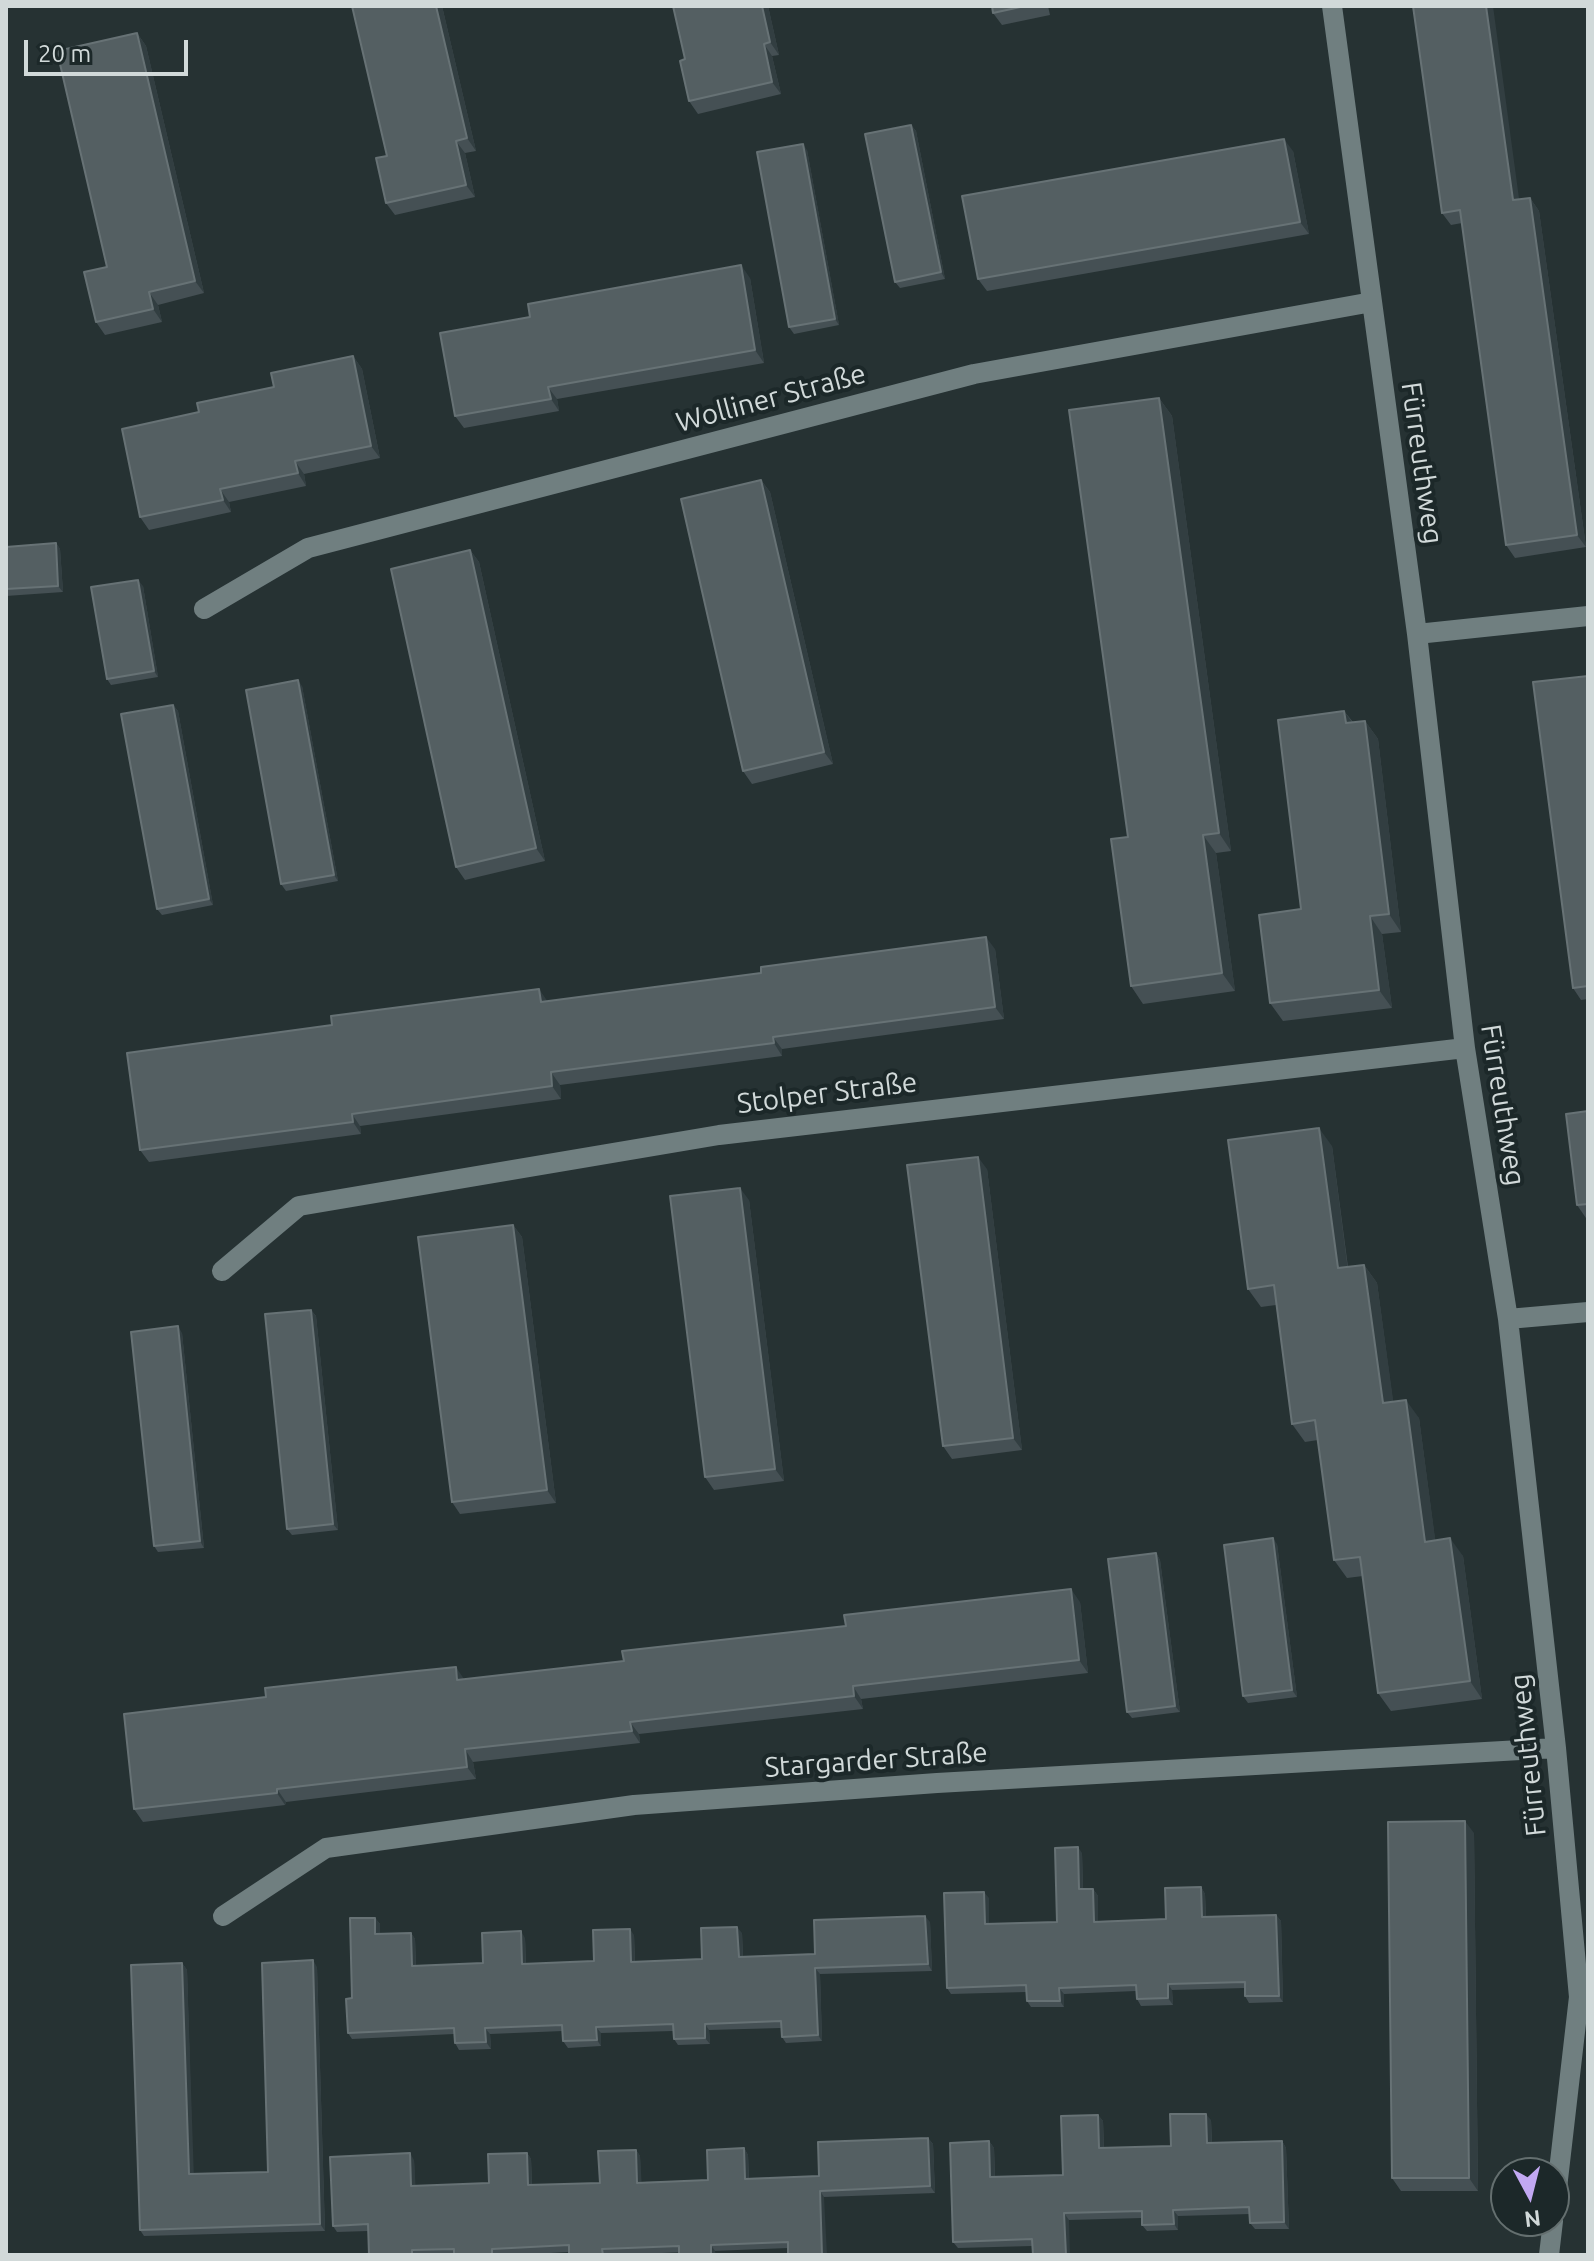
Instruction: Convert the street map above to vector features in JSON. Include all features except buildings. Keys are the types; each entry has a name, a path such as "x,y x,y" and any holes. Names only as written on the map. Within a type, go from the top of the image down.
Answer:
{"street":[{"name":"Fürreuthweg","path":"1332,6 1417,634 1465,1048 1508,1319 1584,1997 1562,2157"},
{"name":"Wolliner Straße","path":"204,609 308,548 974,374 1372,302"},
{"path":"1417,634 1588,616"},
{"name":"Stolper Straße","path":"222,1271 299,1206 719,1135 1465,1048"},
{"path":"1508,1319 1588,1312"},
{"name":"Stargarder Straße","path":"223,1916 326,1848 634,1805 937,1783 1556,1748"}]}
